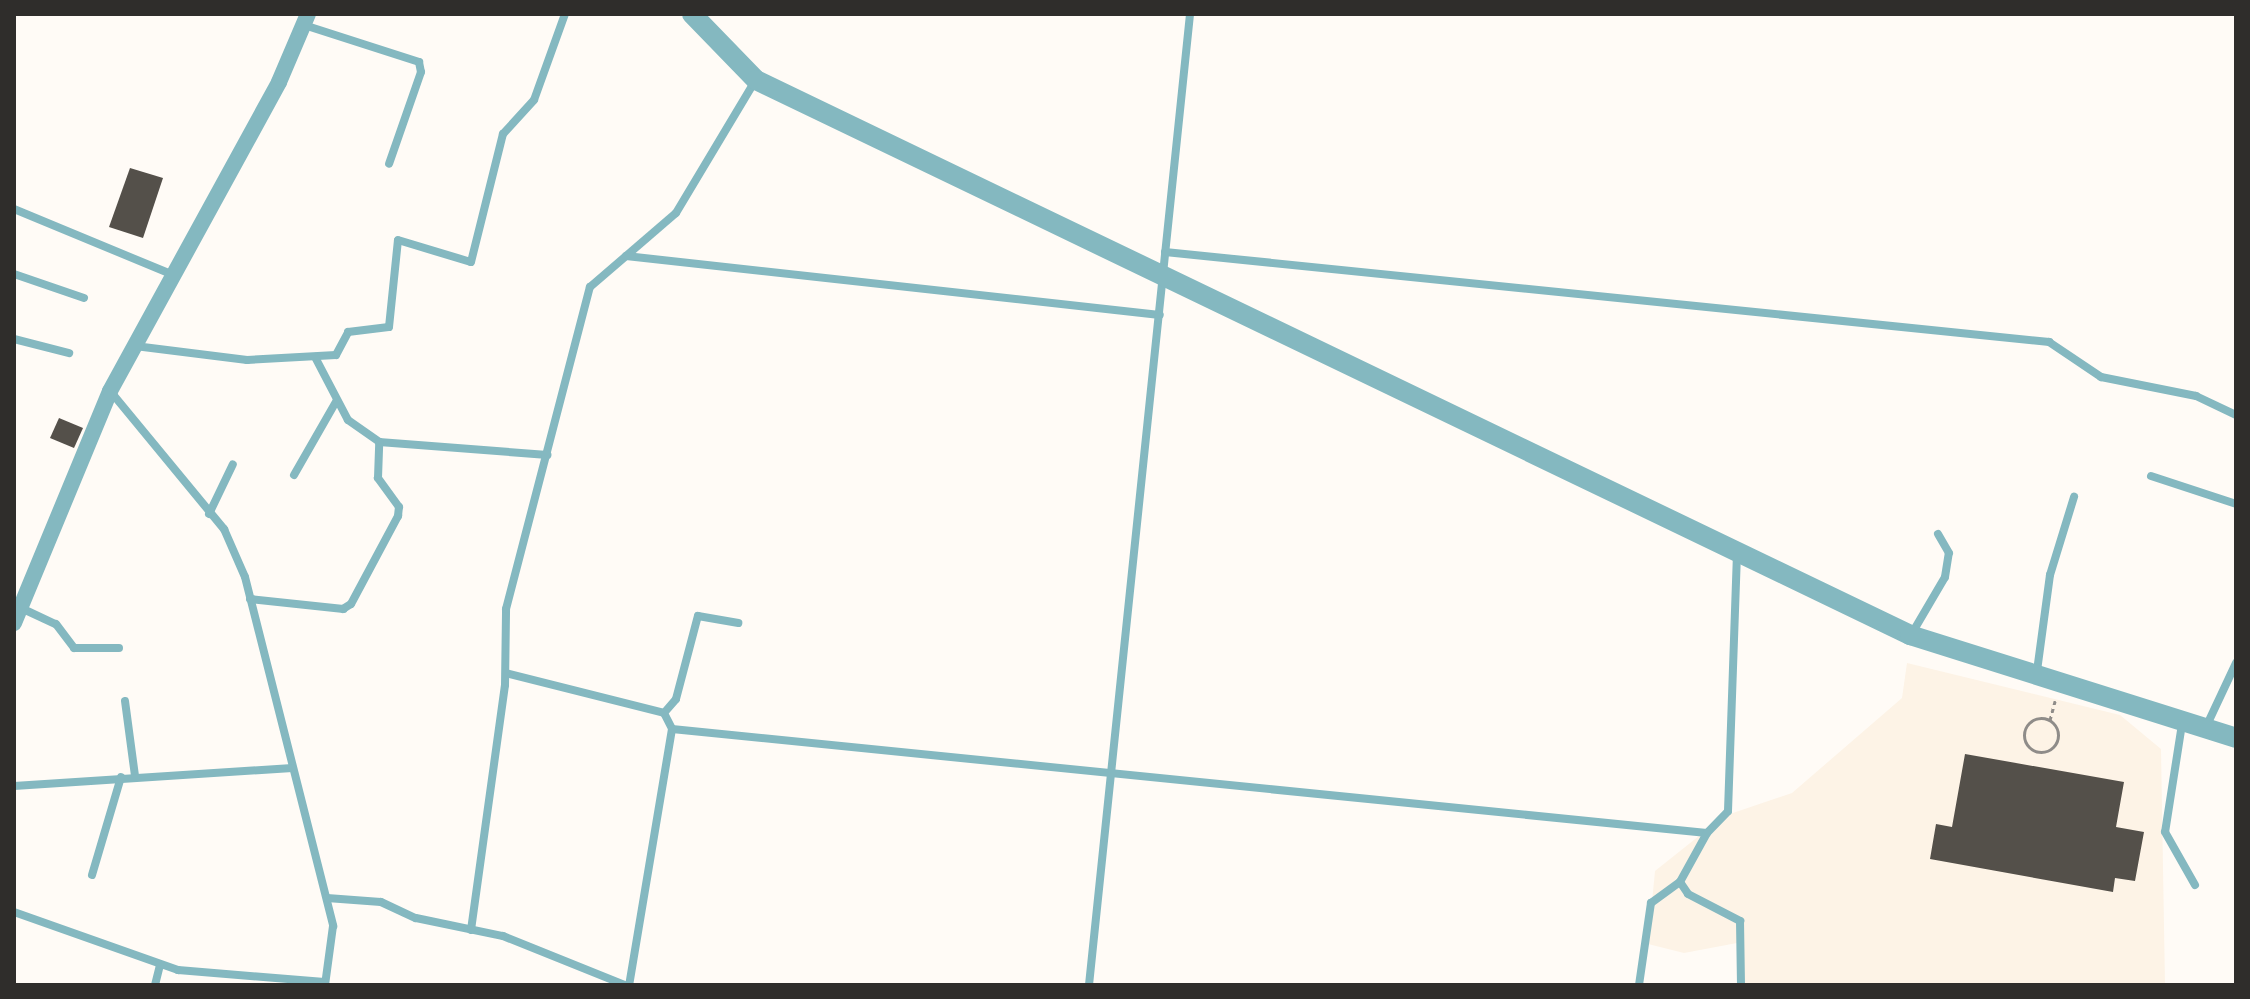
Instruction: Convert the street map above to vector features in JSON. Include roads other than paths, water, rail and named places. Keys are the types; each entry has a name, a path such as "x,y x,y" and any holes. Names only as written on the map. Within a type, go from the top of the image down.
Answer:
{"street":[{"path":"692,14 756,80 1910,635 2037,671 2236,738"},
{"path":"17,615 110,391 171,274 279,82 306,19"}],"lane":[{"path":"133,346 247,360 315,357 342,352 356,328 389,327 398,240 471,262 503,134 534,100 565,14"},
{"path":"1089,985 1190,14"},
{"path":"306,19 419,62 421,72 389,164"},
{"path":"471,930 506,673 506,609 590,287 676,213 756,80"},
{"path":"14,209 171,274"},
{"path":"1165,252 2049,342 2101,377 2196,396 2236,415"},
{"path":"626,256 1160,315"},
{"path":"14,274 84,298"},
{"path":"14,339 69,353"},
{"path":"315,357 348,420 379,442 548,455"},
{"path":"14,912 160,965 325,984 333,926 250,599 233,549 209,514 110,391"},
{"path":"294,475 337,400"},
{"path":"250,599 343,609 351,604 398,516 399,507 378,478 379,442"},
{"path":"209,514 233,464"},
{"path":"2151,476 2236,504"},
{"path":"2037,671 2050,575 2074,497"},
{"path":"1910,635 1945,577 1949,553 1938,534"},
{"path":"1639,985 1651,903 1680,882 1707,833 1728,811 1738,553"},
{"path":"17,615 56,624 74,648 119,648"},
{"path":"664,713 676,699 698,616 738,623"},
{"path":"2205,728 2236,663"},
{"path":"327,898 381,902 416,918 471,930 627,985 672,729 664,713 506,673"},
{"path":"125,701 135,776"},
{"path":"2182,719 2165,832 2195,885"},
{"path":"672,729 1707,833"},
{"path":"14,786 292,768"},
{"path":"92,875 121,777"},
{"path":"1680,882 1688,894 1740,921 1741,985"},
{"path":"155,985 160,965"}]}
